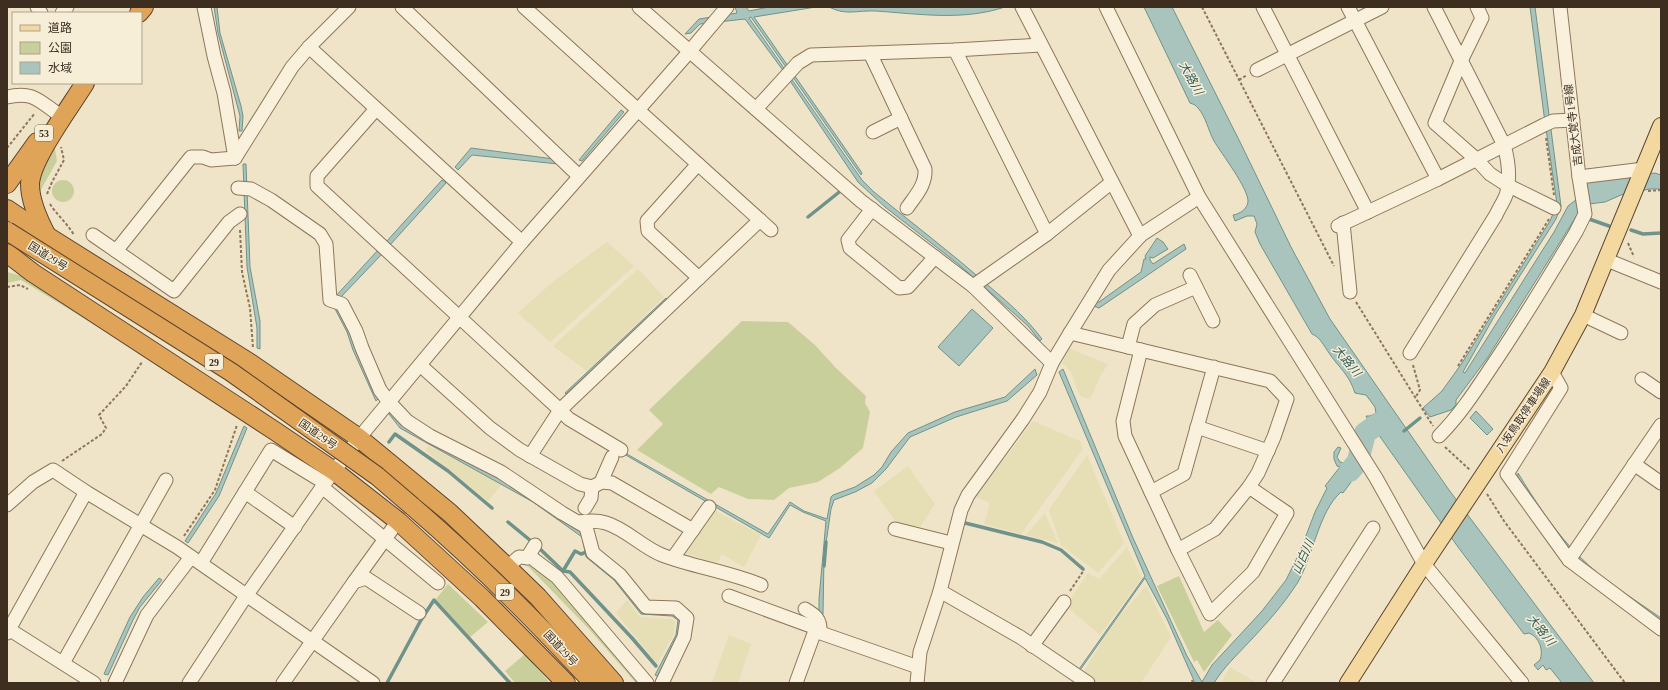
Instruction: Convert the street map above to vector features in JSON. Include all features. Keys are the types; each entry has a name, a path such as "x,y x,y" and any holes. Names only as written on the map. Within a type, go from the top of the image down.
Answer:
{"highway":[{"name":"53","path":"7,184 58,114 83,84"},
{"path":"47,236 36,216 30,184 35,163 83,84"},
{"path":"7,160 30,151"},
{"path":"7,209 47,236 250,363 359,438 450,513 507,567 538,597 614,683"},
{"name":"国道29号","path":"7,231 231,372 377,476 444,533 534,620 593,683"},
{"path":"7,253 33,273 212,389 327,480 398,521 482,598 566,683"},
{"path":"7,266 33,273"}],"main road":[{"name":"八坂鳥取停車場線","path":"1348,683 1424,564 1552,372 1583,316 1661,126"}],"street":[{"path":"204,7 214,56 224,93 235,158"},
{"path":"235,158 292,67 309,47 349,7"},
{"path":"402,7 579,176"},
{"path":"524,7 771,230"},
{"path":"639,7 689,52 872,209 973,286 1052,363"},
{"path":"189,683 246,596 327,480 359,438 522,242 727,7"},
{"path":"1022,7 1140,236"},
{"path":"1106,7 1199,197 1376,478 1424,564 1522,683"},
{"path":"1263,7 1368,212"},
{"path":"1348,7 1438,179"},
{"path":"1257,70 1382,7"},
{"path":"1410,353 1496,215 1506,193 1507,186 1508,156 1504,145 1434,7"},
{"path":"1478,7 1482,18 1461,61 1435,123 1476,159 1490,174 1507,186 1554,208"},
{"name":"吉成大覚寺1号線","path":"1560,7 1579,177 1643,172"},
{"path":"756,109 798,63 811,56 822,54 955,50 1041,45"},
{"path":"309,47 522,242"},
{"path":"955,50 1047,234"},
{"path":"870,53 926,169 926,177 923,186 907,208"},
{"path":"7,98 25,94 34,97 58,114"},
{"path":"376,109 317,176 317,186 569,419 617,453 596,485 592,498 585,508"},
{"path":"873,132 901,118"},
{"path":"1350,292 1341,224 1438,179 1544,125 1553,121 1573,120"},
{"path":"116,251 191,157 202,157 211,160 235,158"},
{"path":"698,164 647,221 648,231 699,278"},
{"path":"1439,436 1458,416 1515,332 1576,232 1585,214 1579,177"},
{"path":"973,286 1047,234 1112,182"},
{"path":"238,188 251,189 271,200 320,234 326,244 330,300 342,304 356,331 380,390 407,422 501,472 586,527 593,553 620,575 646,607 676,608 687,618 684,637 662,683"},
{"path":"917,683 920,652 940,591 951,543 961,510 968,495 1023,419 1040,392 1052,363 1109,270 1140,236 1199,197"},
{"path":"872,209 848,240 850,248 899,288 908,288 935,257"},
{"path":"93,235 174,291 229,222 240,214"},
{"path":"530,456 560,410 760,220"},
{"path":"1607,260 1661,282"},
{"path":"1190,275 1213,321"},
{"path":"1196,287 1155,305 1134,324 1134,348 1123,421 1125,436 1178,550 1210,614 1253,572 1287,513 1249,487"},
{"path":"1583,316 1621,333"},
{"path":"1070,333 1270,381 1287,399 1268,451 1258,474 1249,487 1215,529 1178,550"},
{"path":"420,365 490,428 530,456 580,484 596,485 612,483 693,530"},
{"path":"1151,492 1184,474 1214,367"},
{"path":"1552,372 1561,388 1507,474 1569,560 1661,630"},
{"path":"1642,379 1661,392"},
{"path":"1569,560 1661,425"},
{"path":"1197,427 1268,451"},
{"path":"115,683 147,615 196,560 245,492 271,450 327,480 386,538 438,583"},
{"path":"1634,464 1661,483"},
{"path":"7,505 33,482 53,470 86,492 177,547 373,683"},
{"path":"63,664 166,480"},
{"path":"86,492 8,630 94,683"},
{"path":"245,492 295,527"},
{"path":"673,558 709,507"},
{"path":"283,683 312,640 398,521"},
{"path":"578,522 590,521 607,523 651,550 673,558 742,577 761,585"},
{"path":"1273,683 1373,528"},
{"path":"895,529 951,543"},
{"path":"527,558 535,545"},
{"path":"507,567 519,557 532,558 557,577 647,683"},
{"path":"354,582 366,578 419,613"},
{"path":"940,591 1020,637 1088,683"},
{"path":"729,596 816,628 818,631 918,667"},
{"path":"1032,646 1064,602"},
{"path":"796,683 820,624 818,618 804,609"}],"path":[{"path":"1202,7 1334,266"},
{"path":"7,148 36,113"},
{"path":"1458,366 1554,208 1544,125"},
{"path":"240,214 242,272 250,308 254,344 250,363"},
{"path":"1628,241 1636,260"},
{"path":"1350,292 1443,444 1488,496 1504,521 1625,683"},
{"path":"1410,353 1420,390 1415,398"},
{"path":"53,470 55,465 102,434 106,428 99,415 126,386 142,362"},
{"path":"177,547 215,490 237,425"},
{"path":"1064,602 1063,601 1084,570"}],"shaded area":[{"path":"607,242 634,266 550,342 518,313 555,280"},
{"path":"638,269 664,297 587,371 553,346"},
{"path":"1068,348 1108,364 1090,399 1082,397 1078,392 1071,372 1062,364"},
{"path":"1033,421 1080,441 1083,449 1021,534 984,524 990,503 976,497"},
{"path":"429,446 502,484 488,501 425,450"},
{"path":"1087,455 1124,543 1098,573 1061,545 1049,510"},
{"path":"908,466 935,504 920,527 898,525 874,491"},
{"path":"714,510 761,535 744,567 722,554 717,563 684,553"},
{"path":"1045,513 1058,543 1026,535"},
{"path":"1127,547 1142,578 1100,635 1066,606 1088,573 1099,579"},
{"path":"1146,586 1171,637 1141,683 1096,683 1082,675 1102,641 1118,618"},
{"path":"627,600 640,617 672,619 675,622 674,634 657,664 616,613"},
{"path":"729,635 751,644 738,683 712,683"},
{"path":"1230,667 1257,683 1221,683"}],"green space":[{"path":"54,144 57,161 38,195 38,173"},
{"path":"63,180 71,183 74,191 71,199 63,202 55,199 52,191 55,183"},
{"path":"7,272 26,277 128,341 126,344 21,280 7,283"},
{"path":"742,321 788,322 815,345 836,368 866,396 865,403 870,412 863,448 840,468 818,482 789,488 774,500 748,499 719,487 711,494 637,450 663,424 649,410"},
{"path":"523,561 528,562 554,581 640,683 636,683 588,628"},
{"path":"1179,576 1204,632 1218,620 1232,635 1204,672 1197,660 1194,662 1157,586"},
{"path":"448,584 488,622 470,637 436,599"},
{"path":"525,654 550,683 515,683 505,671"}],"water":[{"path":"214,7 217,7 220,33 241,106 243,116 242,131 239,131 240,116 218,33"},
{"path":"735,7 746,7 749,11 769,7 816,7 754,17 858,167 862,173 861,175 751,17 749,18 862,180 874,192 962,263 1011,305 1042,339 1040,341 1028,326 958,264 885,207 858,182 782,69 745,19 700,24 691,33 685,34 699,19 737,13"},
{"path":"829,7 1005,7 973,14 925,15 876,11 847,12 835,10"},
{"name":"大路川","path":"1144,7 1172,7 1291,247 1330,319 1449,490 1594,683 1562,683 1550,668 1546,670 1543,665 1538,670 1534,665 1540,660 1541,648 1536,638 1529,633 1524,634 1458,547 1376,431 1364,436 1361,433 1369,422 1366,416 1376,413 1375,407 1366,395 1355,393 1347,376 1320,339 1312,334 1260,244 1255,232 1257,224 1254,216 1247,216 1235,221 1233,215 1243,211 1246,207 1248,202 1247,196 1234,171 1214,141 1201,112 1196,106 1190,103"},
{"path":"1530,7 1535,7 1561,206 1556,219 1495,315 1463,372 1465,373 1554,232 1568,206 1577,199 1585,182 1655,173 1661,175 1661,189 1650,189 1621,195 1605,202 1589,204 1579,212 1488,357 1456,400 1456,406 1451,410 1430,417 1423,408 1442,391 1462,363 1550,221 1557,204"},
{"path":"621,110 624,112 582,161 579,160"},
{"path":"471,148 554,159 558,164 472,155 458,170 455,167"},
{"path":"243,164 246,164 250,267 260,321 260,349 257,348 257,328 247,267"},
{"path":"442,180 446,183 390,245 386,242"},
{"path":"1157,238 1163,242 1168,249 1153,258 1150,257 1153,264 1184,244 1186,249 1099,308 1094,306 1096,302 1099,302 1141,272 1144,259 1146,259 1145,256"},
{"path":"378,250 382,254 339,299 380,397 376,401 353,350 347,332 333,305 334,298"},
{"path":"666,298 668,300 566,394 565,393"},
{"path":"972,309 993,328 959,366 938,347"},
{"path":"1035,369 1037,375 1007,401 956,417 910,437 886,469 872,483 855,492 834,500 831,509 824,557 823,614 819,614 819,599 826,521 790,505 769,538 624,454 625,453 768,534 790,502 804,511 827,519 831,497 855,487 874,475 882,467 891,452 908,433 955,412 1005,397"},
{"path":"1063,369 1133,538 1187,656 1202,682 1212,665 1262,611 1286,580 1299,554 1315,512 1327,488 1325,486 1340,467 1337,466 1334,459 1334,452 1338,447 1341,448 1337,457 1340,462 1350,466 1350,462 1356,457 1364,468 1360,470 1343,493 1341,492 1333,500 1327,510 1303,571 1293,590 1263,627 1226,666 1214,683 1195,683 1167,619 1145,578 1078,673 1077,672 1145,576 1059,372"},
{"path":"392,410 535,497 586,535 644,609 674,612 683,618 680,636 659,677 655,675 676,635 678,620 672,616 641,614 614,580 586,557 582,537 533,502 400,428 389,414"},
{"path":"1476,411 1493,429 1487,435 1470,418"},
{"path":"244,426 247,428 219,496 188,543 185,541 216,493"},
{"path":"1518,473 1547,517 1571,548 1589,566 1609,582 1661,618 1661,625 1581,565 1517,483"},
{"path":"159,578 162,580 140,607 108,675 104,674 130,617 143,597"}],"waterway":[{"path":"808,217 843,189"},
{"path":"1589,219 1609,226"},
{"path":"1631,230 1643,234 1661,233"},
{"path":"1404,431 1420,418"},
{"name":"山白川","path":"1350,471 1358,461 1365,433 1381,422"},
{"path":"389,442 395,434 448,471 492,508"},
{"path":"508,522 531,541"},
{"path":"961,522 1042,542 1061,550 1083,569"},
{"path":"824,566 826,542"},
{"path":"538,547 563,571 570,572 656,666"},
{"path":"563,571 575,551 581,554 587,552"},
{"path":"387,683 421,620 434,600 510,683"}]}
